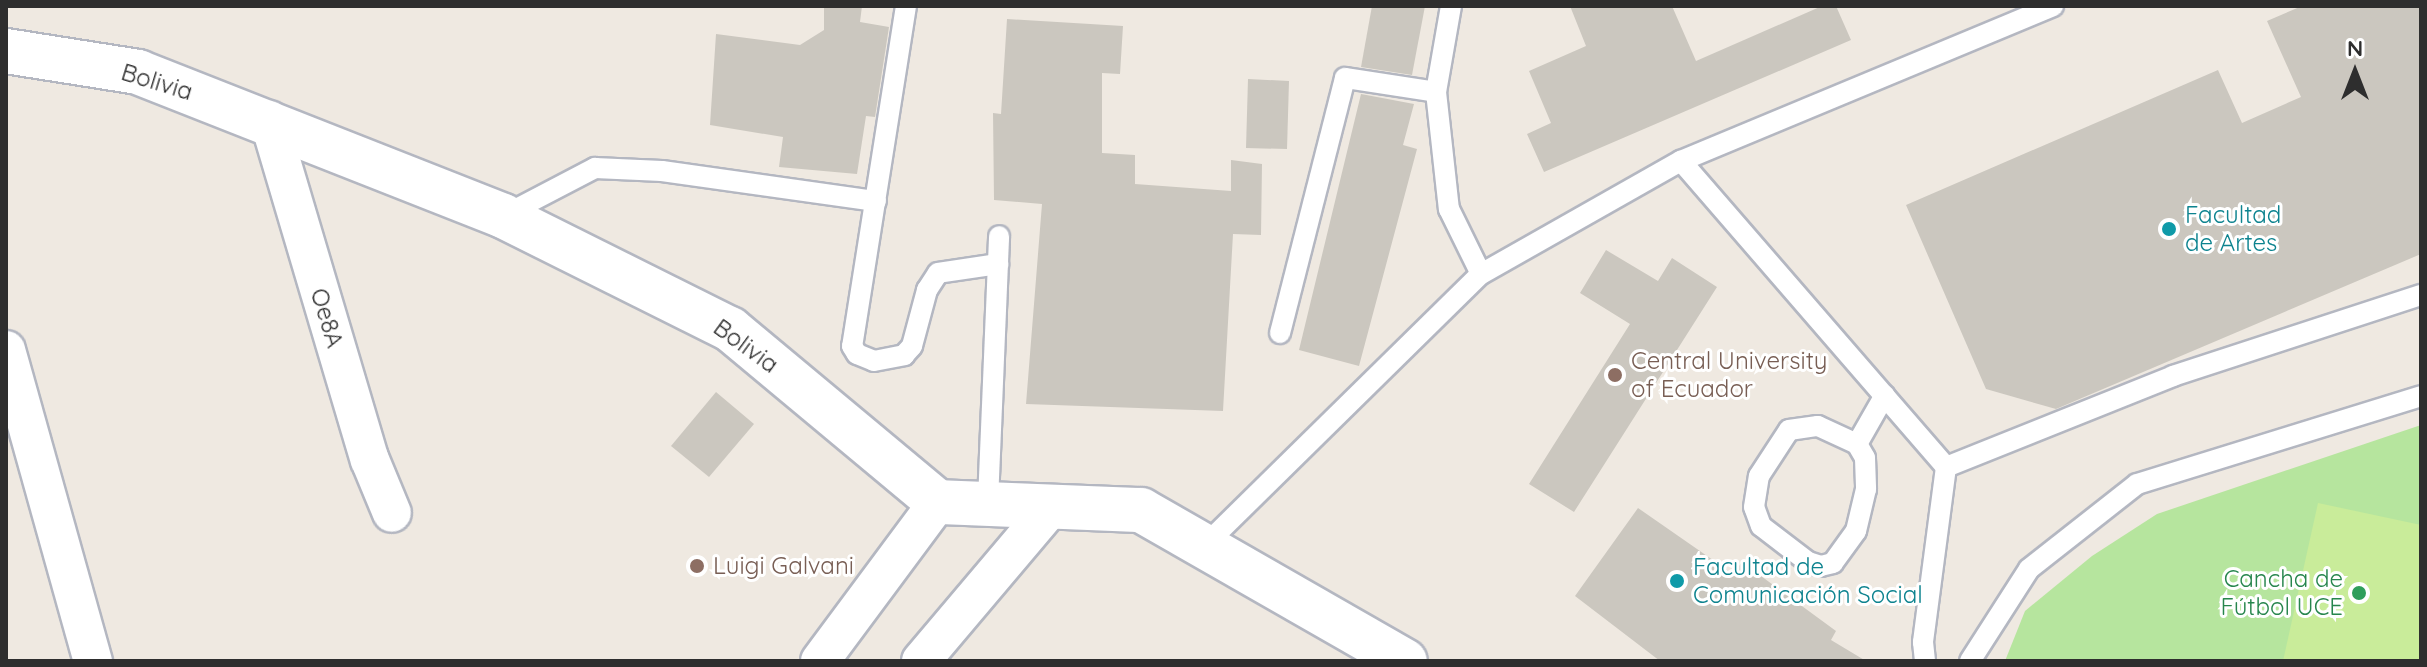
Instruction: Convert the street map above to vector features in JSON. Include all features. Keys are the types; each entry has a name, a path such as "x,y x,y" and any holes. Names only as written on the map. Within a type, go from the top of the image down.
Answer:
{"street":[{"name":"Bolivia","path":"6,51 138,72 269,120 503,216 730,329 938,502"},
{"name":"Oe8A","path":"269,120 370,460 392,513"},
{"path":"6,350 93,661"},
{"path":"820,661 938,502 988,501 1141,510 1405,661"},
{"path":"921,661 1052,506"}],"lane":[{"path":"906,6 876,201 851,334 852,346 866,359 904,355 912,346 927,290 938,273 998,264"},
{"path":"1451,6 1436,92 1449,209 1481,274"},
{"path":"1205,545 1481,274 1681,161 2053,6"},
{"path":"1280,333 1345,78 1436,92"},
{"path":"1681,161 1946,467 1923,642 1925,661"},
{"path":"503,216 595,168 662,171 876,201"},
{"path":"988,501 999,236"},
{"path":"1946,467 2173,376 2421,295"},
{"path":"1857,444 1885,395"},
{"path":"1970,661 2029,569 2137,484 2421,396"},
{"path":"1818,426 1857,444 1865,458 1866,489 1856,531 1833,563 1808,562 1761,526 1754,507 1759,476 1789,430 1818,426"}],"green space":[{"path":"2421,425 2421,661 2005,661 2025,611 2092,556 2157,514"},
{"name":"Cancha de Fútbol UCE","path":"2318,503 2421,525 2421,661 2283,661"}],"building":[{"path":"824,6 862,6 860,22 889,27 875,117 866,116 857,174 779,167 783,137 710,125 716,34 800,45 824,30"},
{"path":"1372,6 1425,6 1412,75 1361,67"},
{"path":"1570,6 1672,6 1696,61 1822,6 1836,6 1851,40 1544,172 1527,134 1551,123 1529,71 1586,46"},
{"name":"Facultad de Artes","path":"2302,6 2421,6 2421,254 2056,409 1986,389 1906,205 2218,70 2242,123 2301,97 2267,21"},
{"path":"1007,19 1123,26 1120,74 1102,73 1102,153 1135,155 1135,184 1231,191 1231,160 1262,164 1261,235 1233,234 1223,411 1026,404 1042,204 994,200 993,113 1001,114"},
{"path":"1248,79 1289,81 1287,149 1246,148"},
{"path":"1361,94 1414,104 1403,145 1417,149 1359,366 1299,350"},
{"path":"1606,250 1658,281 1672,258 1717,287 1574,512 1529,484 1630,324 1580,293"},
{"path":"716,392 754,424 709,477 671,446"},
{"name":"Facultad de Comunicación Social","path":"1638,508 1733,574 1742,562 1836,631 1831,640 1866,661 1660,661 1575,596"}],"place":[{"name":"Facultad de Artes","path":"2169,229"},
{"name":"Central University of Ecuador","path":"1615,375"},
{"name":"Luigi Galvani","path":"697,566"},
{"name":"Facultad de Comunicación Social","path":"1677,581"},
{"name":"Cancha de Fútbol UCE","path":"2359,593"}]}
